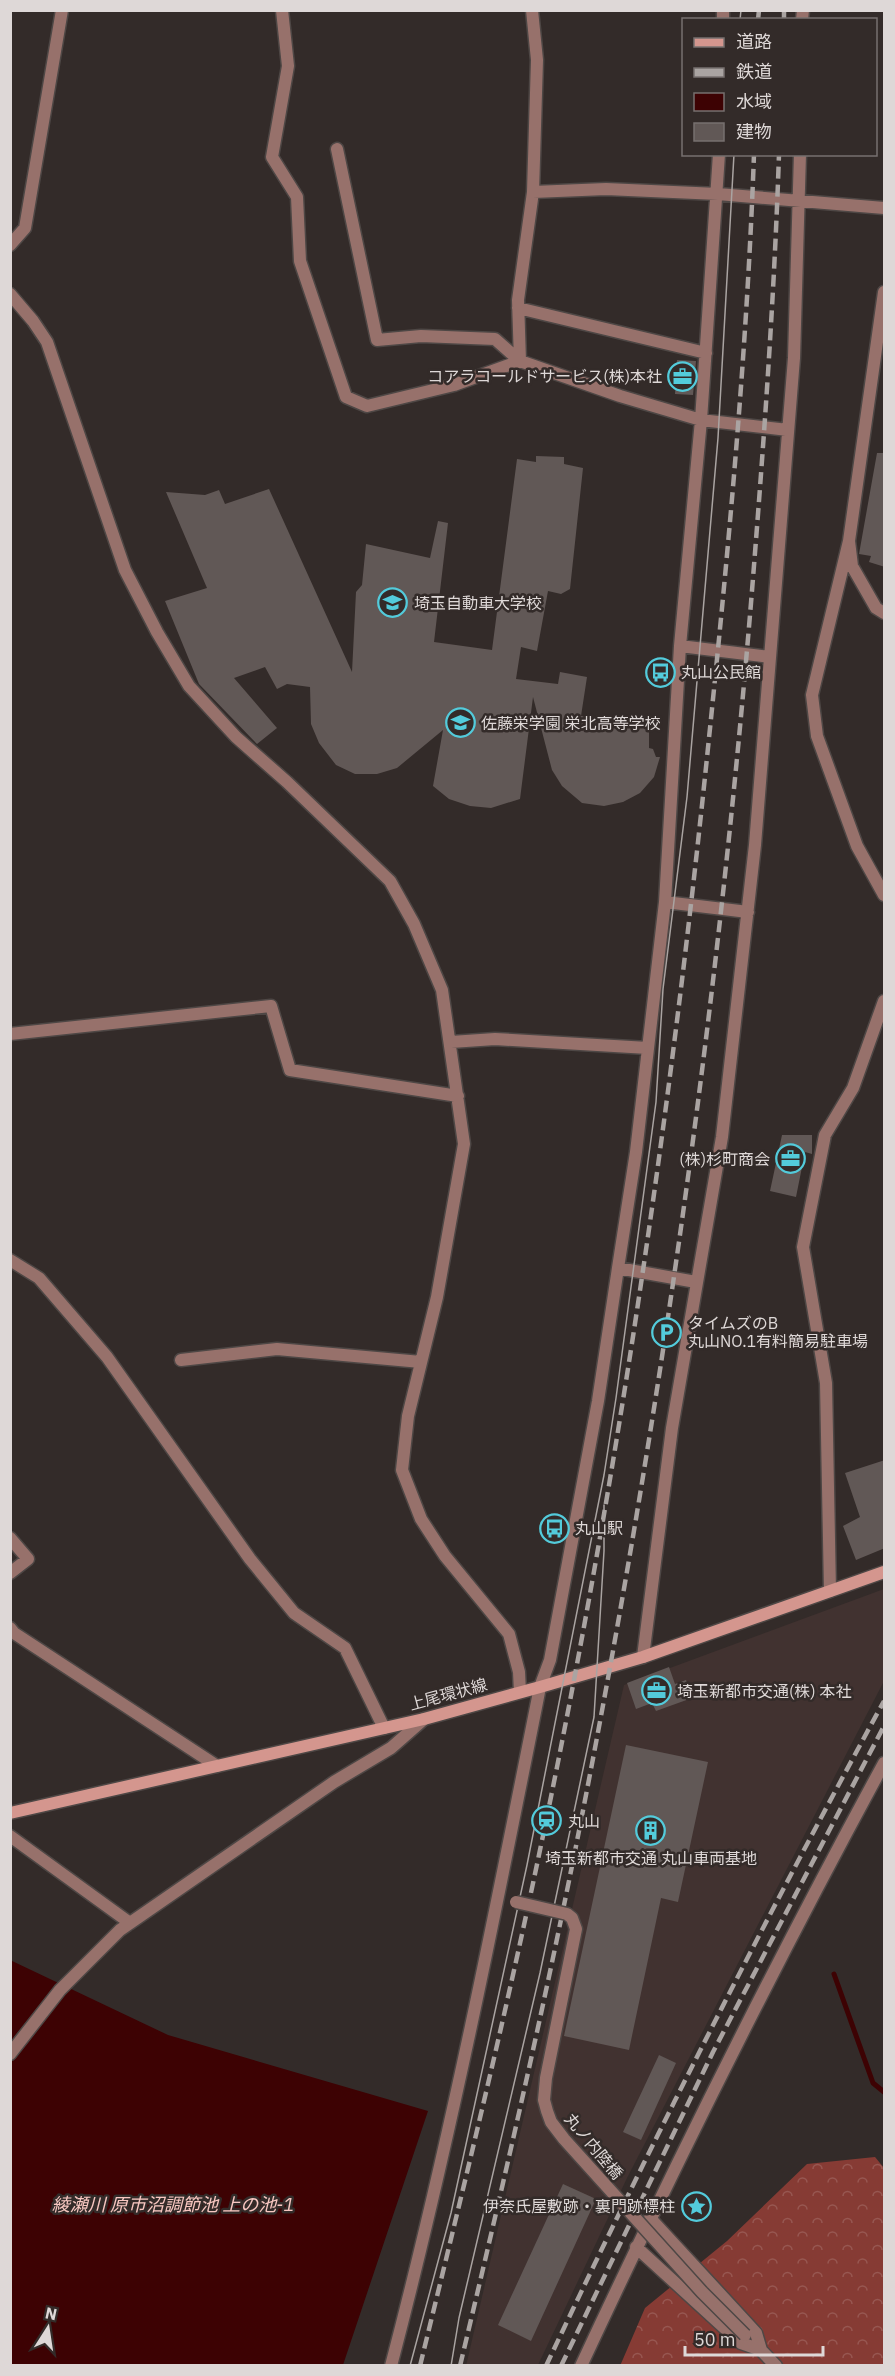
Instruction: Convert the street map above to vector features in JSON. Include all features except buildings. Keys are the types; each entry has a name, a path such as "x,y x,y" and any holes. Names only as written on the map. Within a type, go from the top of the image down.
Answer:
{"main road":[{"name":"上尾環状線","path":"10,1813 424,1719 643,1657 885,1572"}],"street":[{"path":"10,245 25,228 62,10"},
{"path":"282,10 288,66 272,157 297,197 300,261 346,397 367,406 453,385 520,361"},
{"path":"520,361 518,308 533,192 537,60 532,10"},
{"path":"337,149 377,340 421,336 495,339 520,361 620,396 700,420 788,430"},
{"path":"392,2366 441,2159 498,1898 540,1687 552,1648 598,1401 636,1152 665,902 680,646 718,194 719,156"},
{"path":"643,1657 672,1428 721,1147 748,912 794,358 800,156"},
{"path":"533,192 606,189 718,194 885,208"},
{"path":"885,292 849,541 812,695 817,735 857,846 885,896"},
{"path":"10,294 47,342 125,570 157,632 189,686 236,737 287,782 390,881 414,924 442,990 464,1144 436,1297 408,1416 402,1470 422,1519 445,1556 509,1634 519,1672 520,1692"},
{"path":"518,308 705,353"},
{"path":"849,541 852,566 876,608 885,613"},
{"path":"680,646 770,657"},
{"path":"665,902 748,912"},
{"path":"830,1591 826,1383 803,1247 825,1135 853,1088 885,1001"},
{"path":"10,1034 271,1006 290,1071 458,1096"},
{"path":"451,1042 495,1039 648,1048"},
{"path":"10,1260 39,1278 107,1357 250,1559 294,1613 345,1648 384,1728"},
{"path":"618,1268 696,1282"},
{"path":"181,1360 276,1349 421,1362"},
{"path":"10,1538 28,1559 10,1573"},
{"path":"10,1628 14,1633 218,1766"},
{"path":"10,2054 60,1990 120,1930 334,1782 391,1748 424,1719"},
{"path":"581,2366 650,2218 802,1918 885,1763"},
{"path":"10,1836 130,1923"},
{"name":"丸ノ内陸橋","path":"498,1898 567,1914 572,1918 576,1929 544,2090 544,2100 551,2122 694,2284 762,2350"},
{"path":"650,2218 756,2333 762,2350 776,2366"},
{"path":"636,2247 741,2343 762,2350"}],"shaded area":[{"path":"884,1589 884,1681 627,2178 538,2365 466,2366 624,1685"}],"green space":[{"path":"875,2157 884,2168 884,2365 620,2366 645,2308 727,2241 807,2164"}],"water":[{"name":"綾瀬川 原市沼調節池 上の池-1","path":"10,1960 168,2035 428,2111 343,2365 11,2365"}],"waterway":[{"path":"834,1974 873,2083 884,2092"}],"tram line":[{"path":"740,18 741,10"},
{"path":"410,2366 451,2213 527,1865 604,1475 616,1398 656,1102 663,989 687,797 718,438 734,156"},
{"path":"451,2366 459,2318 540,1973 594,1717 604,1551 604,1505"}],"railway":[{"path":"758,18 759,10"},
{"path":"784,10 784,18"},
{"path":"420,2366 467,2173 540,1850 594,1574 639,1296 677,1018 716,665 742,373 754,156"},
{"path":"460,2366 519,2114 573,1861 631,1549 680,1235 701,1077 737,761 764,435 779,156"},
{"path":"546,2366 710,2031 884,1701"},
{"path":"561,2366 713,2052 884,1726"}],"place":[{"name":"コアラコールドサービス(株)本社","path":"683,376"},
{"name":"埼玉自動車大学校","path":"393,603"},
{"name":"丸山公民館","path":"660,672"},
{"name":"佐藤栄学園 栄北高等学校","path":"460,723"},
{"name":"(株)杉町商会","path":"791,1159"},
{"name":"タイムズのB 丸山NO.1有料簡易駐車場","path":"667,1332"},
{"name":"丸山駅","path":"554,1528"},
{"name":"埼玉新都市交通(株) 本社","path":"656,1691"},
{"name":"丸山","path":"547,1821"},
{"name":"埼玉新都市交通 丸山車両基地","path":"651,1830"},
{"name":"伊奈氏屋敷跡・裏門跡標柱","path":"696,2206"}]}
